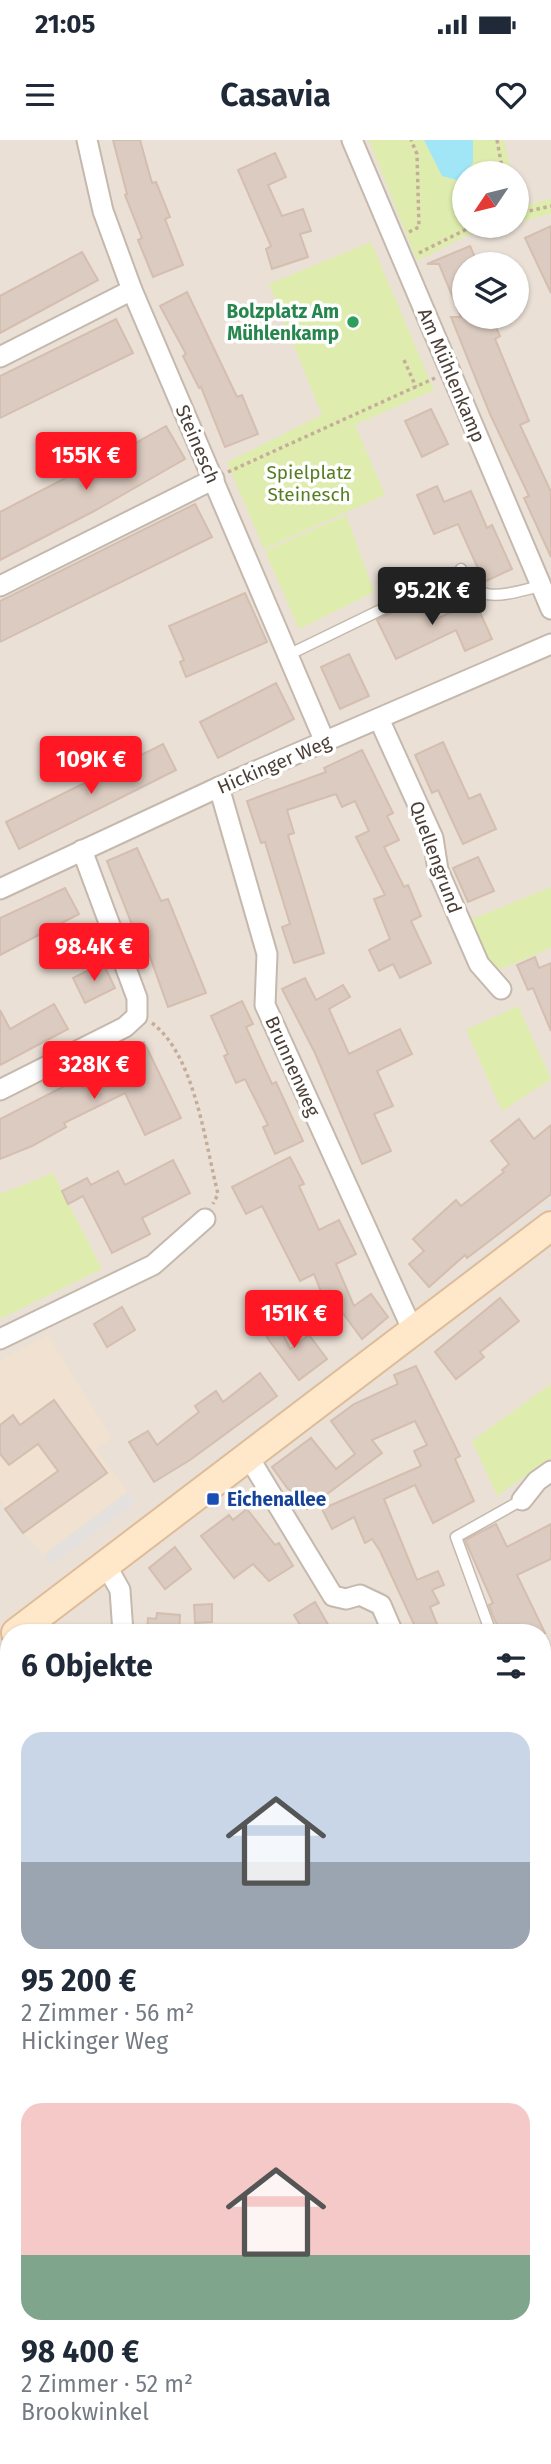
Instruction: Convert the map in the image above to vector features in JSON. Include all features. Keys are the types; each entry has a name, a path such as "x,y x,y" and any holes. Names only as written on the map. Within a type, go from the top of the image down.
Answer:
{"street":[{"name":"Steinesch","path":"87,140 103,211 131,290 325,742"},
{"name":"Am Mühlenkamp","path":"352,140 551,609"},
{"path":"0,358 131,290"},
{"path":"0,586 214,479"},
{"name":"Hickinger Weg","path":"0,889 219,787 551,644"},
{"name":"Quellengrund","path":"379,719 433,838 438,870 479,964 501,989"},
{"name":"Brunnenweg","path":"219,787 267,954 265,1005 413,1331"},
{"path":"0,1090 125,1027 137,1016 137,998 82,849"},
{"path":"0,1339 153,1265 205,1219"},
{"path":"28,1624 551,1226"},
{"path":"247,1457 333,1596 346,1599 360,1595 381,1605 389,1624"},
{"path":"522,1500 537,1480 551,1471"},
{"path":"106,1565 120,1590 122,1624"}],"lane":[{"path":"461,569 473,590 485,595 541,586"},
{"path":"288,655 401,600"},
{"path":"488,1624 456,1537 522,1500"}],"path":[{"path":"394,239 419,227 417,154 411,140"},
{"path":"497,140 501,161"},
{"path":"529,212 551,206"},
{"path":"404,261 452,237"},
{"path":"404,360 416,387"},
{"path":"214,479 450,371"},
{"path":"137,1016 154,1024 172,1043 187,1072 218,1194 205,1219"}],"shaded area":[{"path":"0,140 551,140 551,1624 0,1624"},
{"path":"551,1203 551,1212 440,1296 436,1291"},
{"path":"551,1238 551,1247 424,1342 419,1337"},
{"path":"48,1335 112,1438 96,1449 128,1492 44,1555 23,1533 0,1499 0,1360"},
{"path":"350,1357 355,1362 174,1500 170,1494"},
{"path":"128,1492 136,1502 52,1565 44,1555"}],"green space":[{"path":"369,140 504,140 509,161 452,161 452,238 462,238 417,261"},
{"path":"551,199 551,214 529,220 529,204"},
{"name":"Spielplatz Steinesch","path":"371,242 434,390 355,425 385,495 264,549 227,462 322,415 269,284"},
{"path":"346,515 374,592 299,629 265,551"},
{"path":"551,887 551,948 501,969 486,962 467,921"},
{"path":"518,1006 551,1079 502,1111 466,1030"},
{"path":"53,1173 102,1269 0,1319 0,1194"},
{"path":"551,1384 551,1458 497,1496 472,1441"}],"water":[{"path":"424,140 473,140 473,161 452,161 452,179 442,176"}],"building":[{"path":"113,140 140,140 152,183 156,182 170,217 165,219 183,265 153,277 138,240 142,238 125,195 127,194"},
{"path":"275,153 286,177 268,185 282,216 303,209 311,231 300,234 308,257 272,269 266,249 271,246 238,170"},
{"path":"551,226 551,293 525,238"},
{"path":"470,246 473,252 456,252"},
{"path":"82,252 98,280 0,333 0,296"},
{"path":"452,254 452,295 439,264 427,264"},
{"path":"187,292 237,397 242,395 258,434 225,447 201,387 199,388 183,356 186,354 160,306"},
{"path":"116,319 133,353 0,418 0,376"},
{"path":"456,329 497,329 500,336 495,339 529,421 520,425 551,492 551,557 524,498 529,496 490,414"},
{"path":"431,409 448,444 422,457 405,421"},
{"path":"166,426 185,459 96,510 0,560 0,512 77,472 78,475"},
{"path":"437,486 444,502 471,491 487,528 492,525 512,569 484,582 458,524 434,534 417,495"},
{"path":"195,504 212,537 0,642 0,601"},
{"path":"245,593 267,642 186,677 180,662 184,660 169,626"},
{"path":"421,597 432,621 475,601 492,639 465,651 456,630 396,659 377,620"},
{"path":"349,654 369,696 340,709 321,667"},
{"path":"276,683 294,719 218,758 200,722"},
{"path":"443,742 469,799 480,794 496,829 463,844 438,790 432,793 415,755"},
{"path":"163,744 176,770 19,849 6,822"},
{"path":"362,750 393,813 387,816 399,840 384,847 404,887 408,885 421,916 411,921 431,963 400,978 393,964 379,971 369,950 390,939 374,899 385,895 356,837 369,831 355,801 342,807 336,794 287,810 294,833 288,835 324,953 294,963 282,927 290,924 265,842 261,843 247,801 326,772 324,768"},
{"path":"137,848 161,901 168,899 206,993 168,1007 149,954 144,955 107,861"},
{"path":"478,857 494,891 468,902 453,868"},
{"path":"65,888 79,914 0,955 0,918"},
{"path":"535,957 539,968 551,963 551,1031 533,988 528,990 517,965"},
{"path":"103,963 115,988 85,1003 73,978"},
{"path":"305,978 316,1000 343,985 350,997 329,1009 349,1054 400,1029 412,1054 377,1071 393,1106 374,1114 391,1151 362,1164 315,1053 282,989"},
{"path":"242,1001 253,1024 246,1027 272,1084 276,1082 303,1141 275,1154 263,1127 268,1125 245,1079 236,1083 224,1056 228,1054 211,1016"},
{"path":"54,1004 68,1029 0,1065 0,1010 10,1029"},
{"path":"144,1042 181,1118 145,1135 125,1093 64,1123 66,1127 32,1146 0,1159 0,1119 110,1063 109,1059"},
{"path":"519,1119 534,1139 551,1125 551,1194 467,1258 465,1255 429,1287 409,1264 424,1251 413,1239 456,1200 461,1206 504,1172 502,1170 509,1164 491,1141"},
{"path":"290,1157 304,1184 299,1186 319,1230 339,1220 356,1254 336,1264 354,1306 371,1294 388,1317 362,1339 342,1312 318,1327 309,1311 325,1302 314,1274 300,1281 262,1206 246,1214 232,1187"},
{"path":"173,1160 190,1193 142,1218 150,1234 112,1253 83,1196 68,1204 62,1191 87,1178 91,1185 118,1171 125,1185"},
{"path":"500,1298 519,1321 480,1352 484,1357 456,1379 435,1352"},
{"path":"122,1307 135,1330 107,1347 94,1324"},
{"path":"274,1315 290,1349 309,1335 327,1359 299,1380 268,1339 260,1322"},
{"path":"416,1366 460,1456 455,1459 474,1501 433,1523 415,1485 384,1499 417,1580 438,1571 444,1585 432,1590 439,1603 430,1607 437,1624 414,1624 380,1551 372,1539 365,1543 354,1517 332,1529 322,1509 421,1466 414,1451 427,1445 415,1421 372,1440 382,1453 307,1509 296,1487 291,1491 288,1489 272,1467 311,1438 336,1469 355,1454 331,1421 354,1404 398,1384 394,1375"},
{"path":"260,1373 277,1396 190,1460 154,1482 129,1442 148,1431 157,1445 199,1412 195,1406 216,1391 223,1402"},
{"path":"54,1400 107,1473 23,1533 5,1509 58,1471 38,1444 9,1465 0,1454 0,1425 13,1415 20,1425"},
{"path":"247,1509 275,1545 279,1543 293,1566 269,1581 253,1564 234,1578 201,1536 229,1515 233,1520"},
{"path":"496,1524 507,1547 551,1524 551,1559 517,1575 541,1624 497,1624 489,1605 493,1603 465,1540"},
{"path":"175,1547 191,1569 165,1589 149,1568"},
{"path":"315,1602 328,1624 300,1624 294,1615"},
{"path":"212,1604 212,1622 195,1623 194,1605"},
{"path":"157,1613 180,1615 180,1624 148,1624 148,1618 156,1619"}],"place":[{"name":"Bolzplatz Am Mühlenkamp","path":"353,322"},
{"name":"Eichenallee","path":"213,1499"}]}
